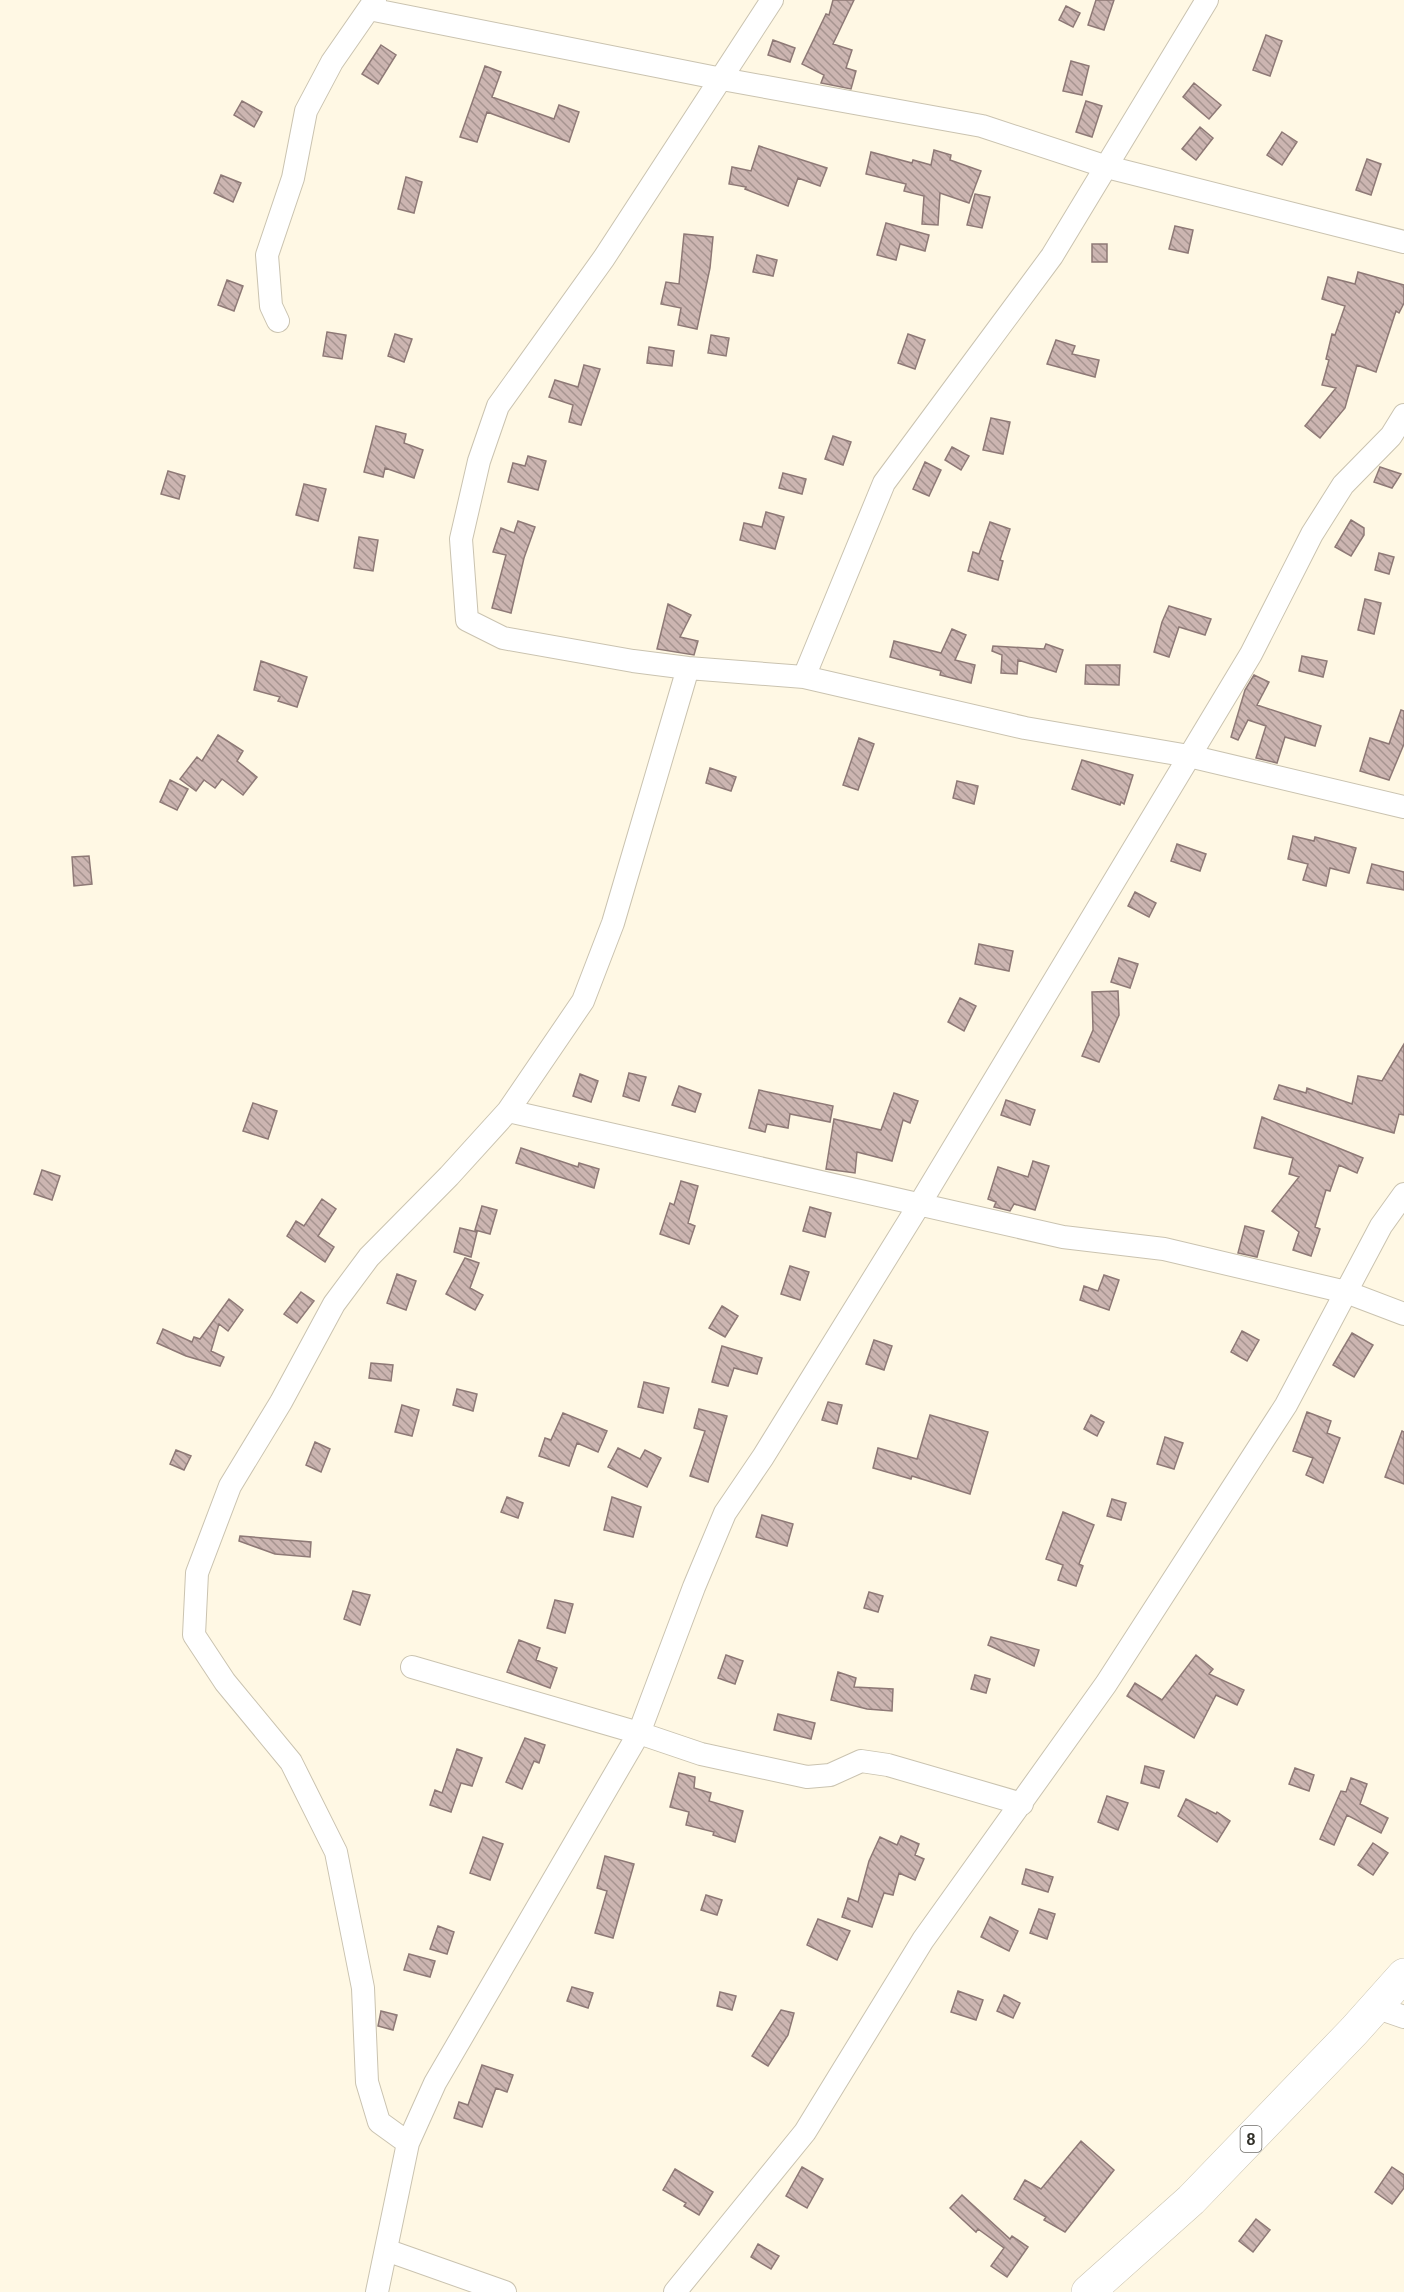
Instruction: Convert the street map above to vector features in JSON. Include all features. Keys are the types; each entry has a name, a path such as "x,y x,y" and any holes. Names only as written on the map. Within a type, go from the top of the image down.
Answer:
{"main road":[{"name":"8","path":"1088,2292 1191,2200 1390,2012 1404,1975"}],"street":[{"path":"772,0 604,258 498,406 479,461 461,539 467,620 503,638 633,661 688,668 804,677 1025,728 1188,756 1404,807"},
{"path":"804,677 884,483 1052,256 1207,0"},
{"path":"278,321 271,306 267,255 293,178 306,111 332,62 372,4 722,79 982,126 1107,167 1404,242"},
{"path":"376,2292 408,2143 435,2083 639,1733 694,1587 725,1513 763,1457 919,1205 1251,654 1312,534 1343,485 1391,436 1404,415"},
{"path":"408,2143 379,2122 368,2082 363,1988 336,1852 291,1762 225,1682 194,1635 197,1573 230,1486 281,1402 334,1304 369,1257 449,1176 507,1111 583,1001 613,923 688,668"},
{"path":"507,1111 1063,1237 1164,1249 1346,1292 1404,1314"},
{"path":"675,2292 805,2132 923,1940 1106,1684 1286,1405 1381,1226 1404,1194"},
{"path":"412,1667 639,1733 701,1754 807,1777 830,1775 861,1761 888,1766 1022,1804"},
{"path":"386,2250 505,2292"}],"building":[{"path":"833,0 854,0 833,44 852,50 846,68 856,71 851,89 821,83 824,75 802,64 826,14 829,15"},
{"path":"1096,0 1114,0 1104,30 1088,25"},
{"path":"1066,6 1080,13 1073,27 1059,20"},
{"path":"1266,35 1282,41 1270,76 1253,70"},
{"path":"773,40 795,48 790,62 768,55"},
{"path":"381,45 396,55 378,84 362,74"},
{"path":"1071,61 1089,66 1082,95 1063,91"},
{"path":"485,66 501,72 492,97 554,119 559,105 579,112 569,142 487,112 477,142 460,137"},
{"path":"1194,83 1221,105 1209,119 1183,97"},
{"path":"242,101 262,112 254,127 234,115"},
{"path":"1086,101 1102,106 1092,137 1076,132"},
{"path":"1200,127 1213,138 1196,160 1182,149"},
{"path":"1282,132 1297,142 1282,165 1267,155"},
{"path":"759,146 827,168 820,186 798,178 788,206 745,189 746,187 729,184 732,167 751,171"},
{"path":"934,150 951,155 950,160 981,171 969,203 940,193 938,225 922,224 924,196 904,191 906,184 866,174 871,152 912,163 913,160 931,165"},
{"path":"1367,159 1381,164 1371,195 1356,190"},
{"path":"221,175 241,183 233,202 214,193"},
{"path":"406,177 422,182 414,213 398,209"},
{"path":"975,194 990,197 982,228 967,225"},
{"path":"886,223 929,235 925,251 900,244 896,260 877,255"},
{"path":"1175,226 1193,230 1188,253 1169,249"},
{"path":"684,234 713,237 710,268 697,329 678,325 681,308 661,304 666,282 679,284"},
{"path":"1092,244 1107,244 1107,262 1092,262"},
{"path":"757,255 777,260 773,276 753,272"},
{"path":"1358,272 1404,285 1404,303 1399,313 1396,311 1376,372 1357,365 1345,408 1320,438 1305,426 1336,388 1322,385 1329,360 1326,359 1332,334 1335,335 1345,306 1322,299 1328,277 1355,284"},
{"path":"227,280 243,286 234,311 218,305"},
{"path":"327,332 346,335 342,359 323,356"},
{"path":"395,334 412,339 404,362 388,356"},
{"path":"908,334 925,340 915,369 898,363"},
{"path":"711,335 729,338 726,356 708,353"},
{"path":"1056,340 1075,346 1072,354 1099,360 1095,377 1047,364"},
{"path":"649,347 674,351 672,366 647,363"},
{"path":"584,365 600,369 581,425 569,422 573,405 549,397 555,380 578,387"},
{"path":"991,418 1010,422 1003,454 983,450"},
{"path":"376,426 406,434 404,443 423,450 414,478 385,468 383,477 364,472"},
{"path":"833,436 851,442 843,465 825,459"},
{"path":"952,447 969,456 961,470 945,460"},
{"path":"528,456 546,461 538,490 508,482 513,463 525,466"},
{"path":"925,462 941,470 929,496 913,489"},
{"path":"1380,467 1401,474 1392,488 1374,482"},
{"path":"168,471 185,476 179,499 161,494"},
{"path":"783,473 806,479 802,494 779,488"},
{"path":"304,484 326,489 318,521 296,515"},
{"path":"766,512 784,517 775,549 740,540 744,523 762,527"},
{"path":"1351,520 1364,528 1364,535 1351,556 1335,547"},
{"path":"518,521 535,527 524,558 511,613 492,608 506,555 493,552 501,528 514,533"},
{"path":"990,522 1010,529 1000,560 1003,561 998,580 968,571 973,552 979,554"},
{"path":"359,537 378,540 373,571 354,568"},
{"path":"1379,553 1394,557 1389,574 1375,570"},
{"path":"1365,599 1381,603 1374,634 1358,630"},
{"path":"668,604 691,615 680,637 698,641 694,655 657,649"},
{"path":"1169,606 1211,619 1205,635 1179,627 1169,657 1154,652"},
{"path":"952,629 966,635 955,660 975,665 971,683 940,675 941,671 890,657 894,641 941,653"},
{"path":"1046,644 1063,650 1056,672 1018,660 1017,674 1001,673 1002,655 992,651 993,646 1044,649"},
{"path":"1302,656 1327,661 1323,677 1299,671"},
{"path":"261,661 307,677 297,707 278,701 280,697 254,690"},
{"path":"1086,665 1120,665 1119,685 1085,684"},
{"path":"1254,675 1269,682 1257,705 1321,726 1315,746 1285,737 1277,763 1256,758 1266,726 1248,720 1238,740 1231,737 1245,690"},
{"path":"1401,710 1404,711 1404,744 1389,780 1360,771 1370,738 1389,744"},
{"path":"218,735 243,751 237,761 257,777 243,795 222,779 215,788 204,780 196,791 180,779 197,757 202,761"},
{"path":"859,738 874,744 858,790 843,785"},
{"path":"1082,760 1133,775 1124,804 1121,802 1120,805 1072,789"},
{"path":"710,768 736,777 731,791 706,783"},
{"path":"170,780 188,789 177,810 160,802"},
{"path":"957,781 978,786 974,804 953,798"},
{"path":"1293,836 1314,841 1315,837 1356,848 1349,873 1330,868 1326,886 1303,880 1308,864 1288,859"},
{"path":"1177,844 1206,854 1200,871 1171,861"},
{"path":"89,856 92,884 74,886 72,857"},
{"path":"1372,864 1404,872 1404,890 1367,883"},
{"path":"1135,892 1156,903 1149,917 1128,906"},
{"path":"979,944 1013,951 1009,971 975,964"},
{"path":"1119,958 1138,964 1130,988 1111,982"},
{"path":"1118,991 1119,1015 1099,1062 1082,1056 1093,1030 1092,992"},
{"path":"960,998 976,1006 964,1031 948,1022"},
{"path":"1404,1044 1404,1115 1399,1114 1394,1133 1274,1099 1279,1085 1306,1093 1307,1088 1352,1104 1358,1076 1382,1081"},
{"path":"629,1073 646,1077 639,1101 623,1096"},
{"path":"580,1074 598,1081 591,1102 573,1096"},
{"path":"679,1086 701,1094 695,1112 672,1105"},
{"path":"759,1090 833,1106 830,1122 790,1114 788,1128 767,1124 765,1132 749,1128"},
{"path":"894,1093 918,1101 910,1123 903,1120 892,1161 857,1152 855,1173 826,1169 834,1119 881,1130"},
{"path":"1006,1100 1035,1110 1030,1125 1001,1115"},
{"path":"253,1103 277,1111 268,1139 243,1131"},
{"path":"1262,1117 1363,1158 1357,1173 1339,1165 1330,1191 1326,1190 1315,1227 1320,1229 1311,1256 1293,1250 1299,1232 1272,1211 1299,1177 1289,1174 1293,1158 1254,1148"},
{"path":"521,1148 578,1167 579,1163 599,1169 594,1188 516,1163"},
{"path":"1033,1161 1049,1166 1035,1210 1014,1204 1010,1211 994,1207 996,1202 988,1199 998,1167 1028,1177"},
{"path":"42,1170 60,1176 52,1200 34,1194"},
{"path":"681,1181 698,1186 688,1223 695,1226 689,1244 660,1234 670,1203 674,1205"},
{"path":"322,1199 336,1209 318,1236 334,1247 325,1262 287,1236 296,1221 304,1226"},
{"path":"482,1206 497,1210 490,1234 475,1230"},
{"path":"810,1207 831,1213 825,1237 803,1231"},
{"path":"1245,1226 1264,1231 1257,1257 1238,1253"},
{"path":"460,1228 477,1232 471,1257 454,1252"},
{"path":"465,1258 479,1263 470,1288 483,1295 475,1310 446,1294"},
{"path":"790,1266 809,1272 800,1300 781,1294"},
{"path":"397,1274 416,1281 406,1310 387,1303"},
{"path":"1104,1275 1119,1280 1109,1310 1080,1300 1084,1286 1098,1291"},
{"path":"301,1292 314,1301 297,1323 284,1314"},
{"path":"229,1299 243,1310 228,1331 219,1324 211,1351 224,1357 220,1366 186,1356 157,1343 163,1329 192,1342 194,1337 200,1339"},
{"path":"722,1306 738,1316 725,1337 709,1328"},
{"path":"1242,1331 1259,1340 1247,1361 1231,1352"},
{"path":"1352,1333 1373,1345 1354,1377 1333,1365"},
{"path":"874,1340 892,1346 884,1370 866,1364"},
{"path":"722,1346 762,1358 757,1374 734,1368 728,1386 712,1382"},
{"path":"371,1363 393,1365 391,1381 369,1378"},
{"path":"644,1382 669,1388 663,1413 638,1407"},
{"path":"457,1389 477,1394 473,1411 453,1405"},
{"path":"828,1402 842,1405 837,1424 822,1420"},
{"path":"402,1405 419,1410 412,1436 395,1432"},
{"path":"699,1409 727,1416 708,1482 690,1476 705,1431 694,1428"},
{"path":"1307,1412 1331,1421 1327,1433 1340,1438 1323,1483 1306,1475 1313,1458 1293,1451"},
{"path":"563,1413 607,1431 598,1452 577,1443 569,1466 539,1456 545,1438 551,1440"},
{"path":"930,1415 988,1432 970,1494 912,1476 911,1479 873,1468 878,1448 917,1459"},
{"path":"1091,1415 1104,1422 1097,1436 1084,1429"},
{"path":"1402,1431 1404,1432 1404,1484 1385,1477"},
{"path":"1165,1437 1183,1443 1174,1469 1157,1464"},
{"path":"315,1442 330,1449 321,1472 306,1465"},
{"path":"618,1448 640,1459 645,1450 661,1458 647,1487 608,1467"},
{"path":"176,1450 191,1456 184,1470 170,1464"},
{"path":"507,1497 523,1503 518,1518 501,1512"},
{"path":"612,1497 641,1507 633,1537 604,1530"},
{"path":"1112,1499 1126,1503 1121,1520 1107,1516"},
{"path":"1063,1512 1094,1525 1079,1564 1083,1566 1076,1586 1058,1580 1063,1565 1046,1559"},
{"path":"762,1515 793,1524 787,1546 756,1537"},
{"path":"240,1536 311,1542 310,1557 275,1554 239,1541"},
{"path":"353,1591 370,1595 360,1625 344,1619"},
{"path":"869,1592 883,1596 878,1612 864,1608"},
{"path":"555,1600 573,1604 565,1633 547,1628"},
{"path":"991,1637 1039,1650 1034,1666 988,1645"},
{"path":"519,1640 540,1648 536,1660 557,1668 550,1688 507,1672"},
{"path":"726,1655 743,1661 735,1684 718,1678"},
{"path":"1196,1655 1213,1669 1209,1674 1244,1690 1237,1705 1216,1695 1194,1738 1127,1696 1135,1683 1162,1700"},
{"path":"838,1672 856,1678 854,1687 893,1689 892,1711 867,1709 831,1700"},
{"path":"975,1675 990,1679 986,1693 971,1689"},
{"path":"778,1714 815,1723 811,1739 774,1730"},
{"path":"525,1738 545,1745 539,1763 534,1761 522,1789 506,1782"},
{"path":"457,1749 482,1758 472,1786 461,1783 451,1812 430,1805 435,1790 442,1793"},
{"path":"1145,1766 1164,1771 1159,1788 1141,1783"},
{"path":"1295,1768 1314,1775 1309,1791 1289,1784"},
{"path":"679,1773 695,1777 694,1788 711,1793 709,1801 743,1811 735,1842 713,1835 714,1832 686,1825 689,1812 670,1807"},
{"path":"1351,1778 1367,1784 1360,1804 1388,1818 1381,1833 1347,1815 1334,1845 1320,1839 1341,1791 1346,1792"},
{"path":"1107,1796 1128,1803 1118,1830 1098,1822"},
{"path":"1186,1799 1216,1814 1217,1812 1230,1821 1217,1842 1178,1816"},
{"path":"901,1836 919,1844 915,1855 924,1859 915,1880 899,1873 893,1895 884,1893 872,1927 842,1917 848,1898 858,1902 869,1861 880,1837 897,1845"},
{"path":"483,1837 503,1844 490,1880 470,1873"},
{"path":"1373,1843 1388,1853 1373,1875 1358,1865"},
{"path":"605,1856 634,1864 613,1938 595,1933 607,1891 597,1888"},
{"path":"1026,1869 1053,1877 1048,1892 1022,1884"},
{"path":"706,1895 722,1900 717,1915 701,1910"},
{"path":"1039,1909 1055,1914 1047,1939 1030,1933"},
{"path":"990,1917 1018,1931 1009,1951 981,1937"},
{"path":"818,1919 850,1931 837,1960 807,1945"},
{"path":"438,1926 454,1932 447,1954 430,1949"},
{"path":"409,1954 435,1961 430,1977 404,1970"},
{"path":"572,1987 593,1993 588,2008 567,2001"},
{"path":"958,1991 983,2000 976,2020 951,2012"},
{"path":"720,1992 736,1996 732,2010 717,2006"},
{"path":"1004,1995 1020,2003 1013,2018 997,2011"},
{"path":"781,2010 794,2013 788,2035 768,2066 752,2056"},
{"path":"381,2011 397,2015 393,2030 378,2026"},
{"path":"482,2065 513,2075 507,2092 496,2088 482,2127 454,2118 459,2102 468,2105"},
{"path":"1081,2141 1114,2170 1065,2232 1044,2220 1046,2217 1014,2199 1025,2180 1041,2189"},
{"path":"802,2167 823,2179 807,2208 786,2196"},
{"path":"1392,2167 1404,2175 1404,2188 1392,2204 1375,2192"},
{"path":"675,2169 713,2192 699,2215 684,2206 686,2203 663,2190"},
{"path":"962,2195 1010,2239 1012,2236 1028,2247 1007,2277 991,2266 1004,2248 978,2229 976,2232 950,2208"},
{"path":"1256,2219 1270,2230 1253,2252 1239,2241"},
{"path":"758,2244 779,2256 771,2269 751,2257"}]}
